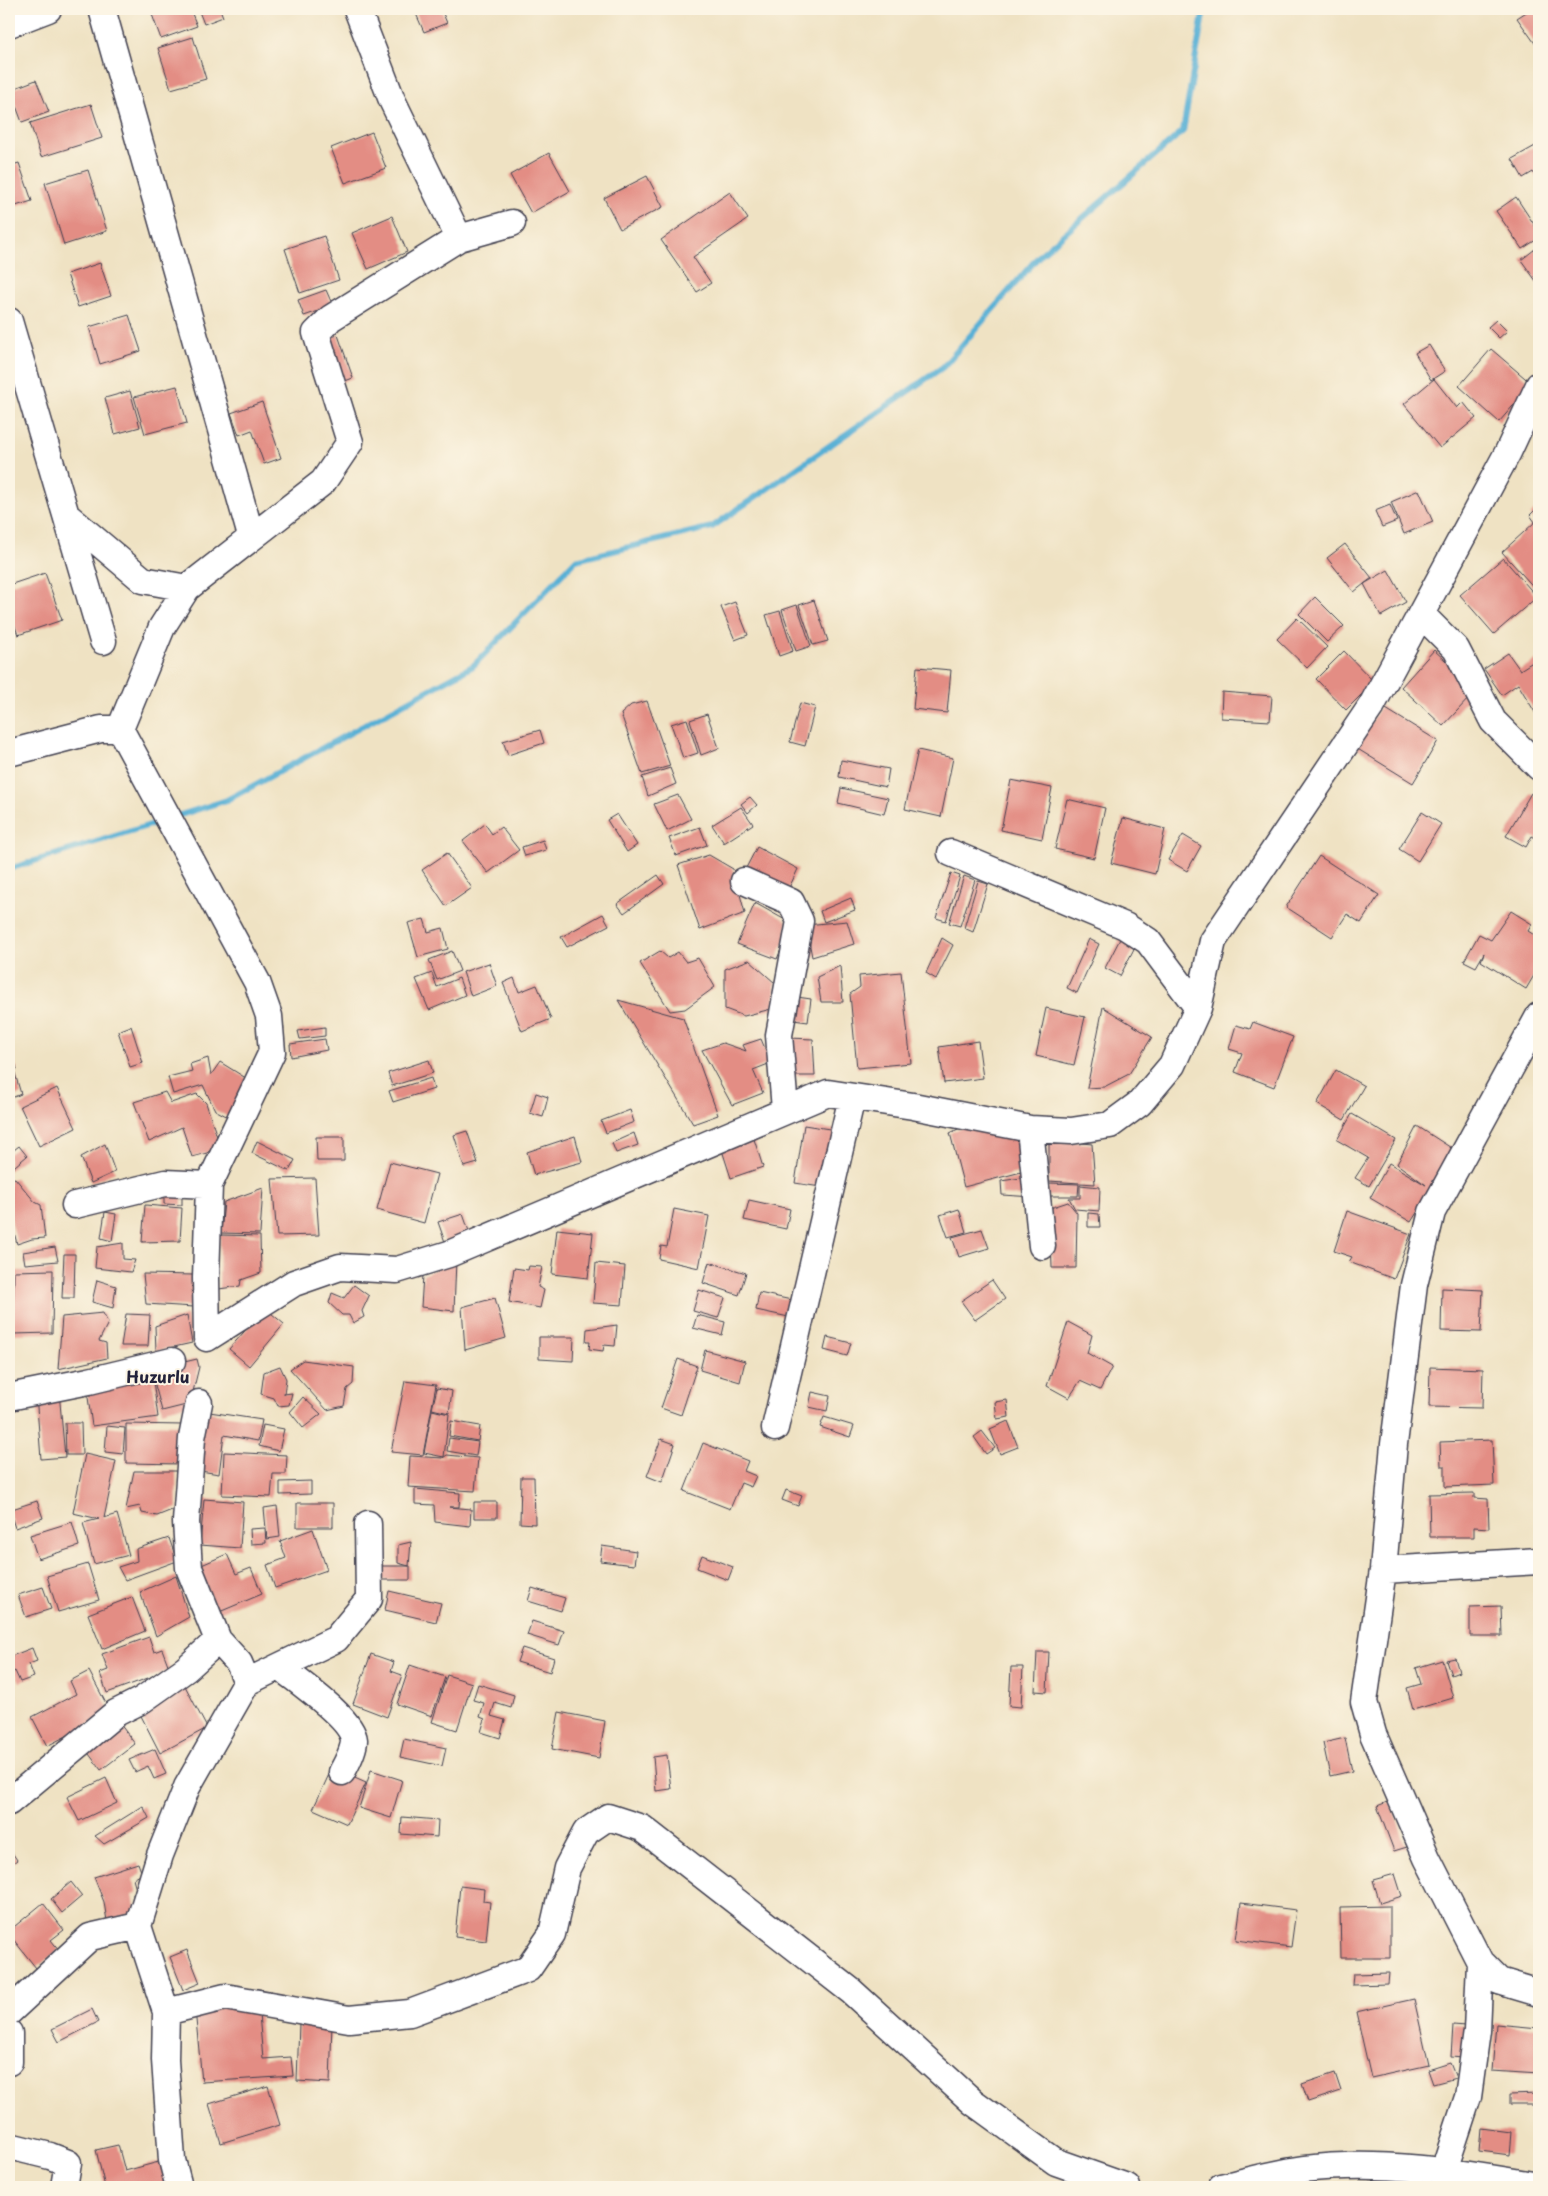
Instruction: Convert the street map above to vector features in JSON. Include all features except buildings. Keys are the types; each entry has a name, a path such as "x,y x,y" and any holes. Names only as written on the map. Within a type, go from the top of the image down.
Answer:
{"street":[{"path":"9,24 48,9"},
{"path":"102,9 251,536"},
{"path":"357,9 392,100 459,238"},
{"path":"120,729 162,627 187,588 251,536 323,482 350,442 316,332 331,318 459,238 512,223"},
{"path":"9,321 103,641"},
{"path":"120,729 258,982 269,1016 272,1052 209,1185 206,1278 207,1338 294,1283 340,1267 397,1270 450,1254 828,1093 1030,1129 1071,1131 1110,1125 1140,1103 1172,1065 1198,1008 1213,941 1372,705 1508,452 1539,385"},
{"path":"66,514 143,580 187,588"},
{"path":"1422,615 1456,649 1493,721 1539,767"},
{"path":"9,753 101,729 120,729"},
{"path":"951,852 1125,926 1148,941 1198,1008"},
{"path":"744,881 791,902 800,921 779,1035 785,1110"},
{"path":"1539,1016 1432,1212 1414,1285 1394,1444 1382,1570 1364,1702 1373,1734 1427,1858 1480,1962 1499,1980 1539,1994"},
{"path":"775,1428 852,1097"},
{"path":"1030,1129 1042,1246"},
{"path":"75,1205 164,1183 209,1185"},
{"path":"9,1397 90,1381 172,1360"},
{"path":"199,1403 192,1438 186,1522 189,1568 218,1640 239,1663 247,1682"},
{"path":"179,2187 172,2150 165,2060 166,2012 138,1926 160,1855 187,1787 247,1682 336,1639 369,1600 368,1524"},
{"path":"1382,1570 1539,1561"},
{"path":"9,1802 116,1714 142,1700 178,1674 218,1640"},
{"path":"280,1667 338,1712 351,1729 354,1741 342,1772"},
{"path":"166,2012 224,1997 350,2019 410,2013 528,1969 552,1934 567,1868 586,1832 608,1817 642,1828 851,1991 973,2102 1056,2162 1127,2187"},
{"path":"9,2012 90,1937 138,1926"},
{"path":"1444,2170 1468,2097 1477,2031 1480,1962"},
{"path":"9,2032 9,2062"},
{"path":"9,2146 50,2156 68,2163 64,2187"},
{"path":"1221,2187 1312,2169 1355,2165 1444,2170 1539,2186"}],"waterway":[{"path":"174,817 227,800 473,666 576,560 712,527 943,367 1040,255 1183,131 1204,9"},
{"path":"9,869 163,821"}],"district":[{"name":"Huzurlu","path":"158,1376"}]}
